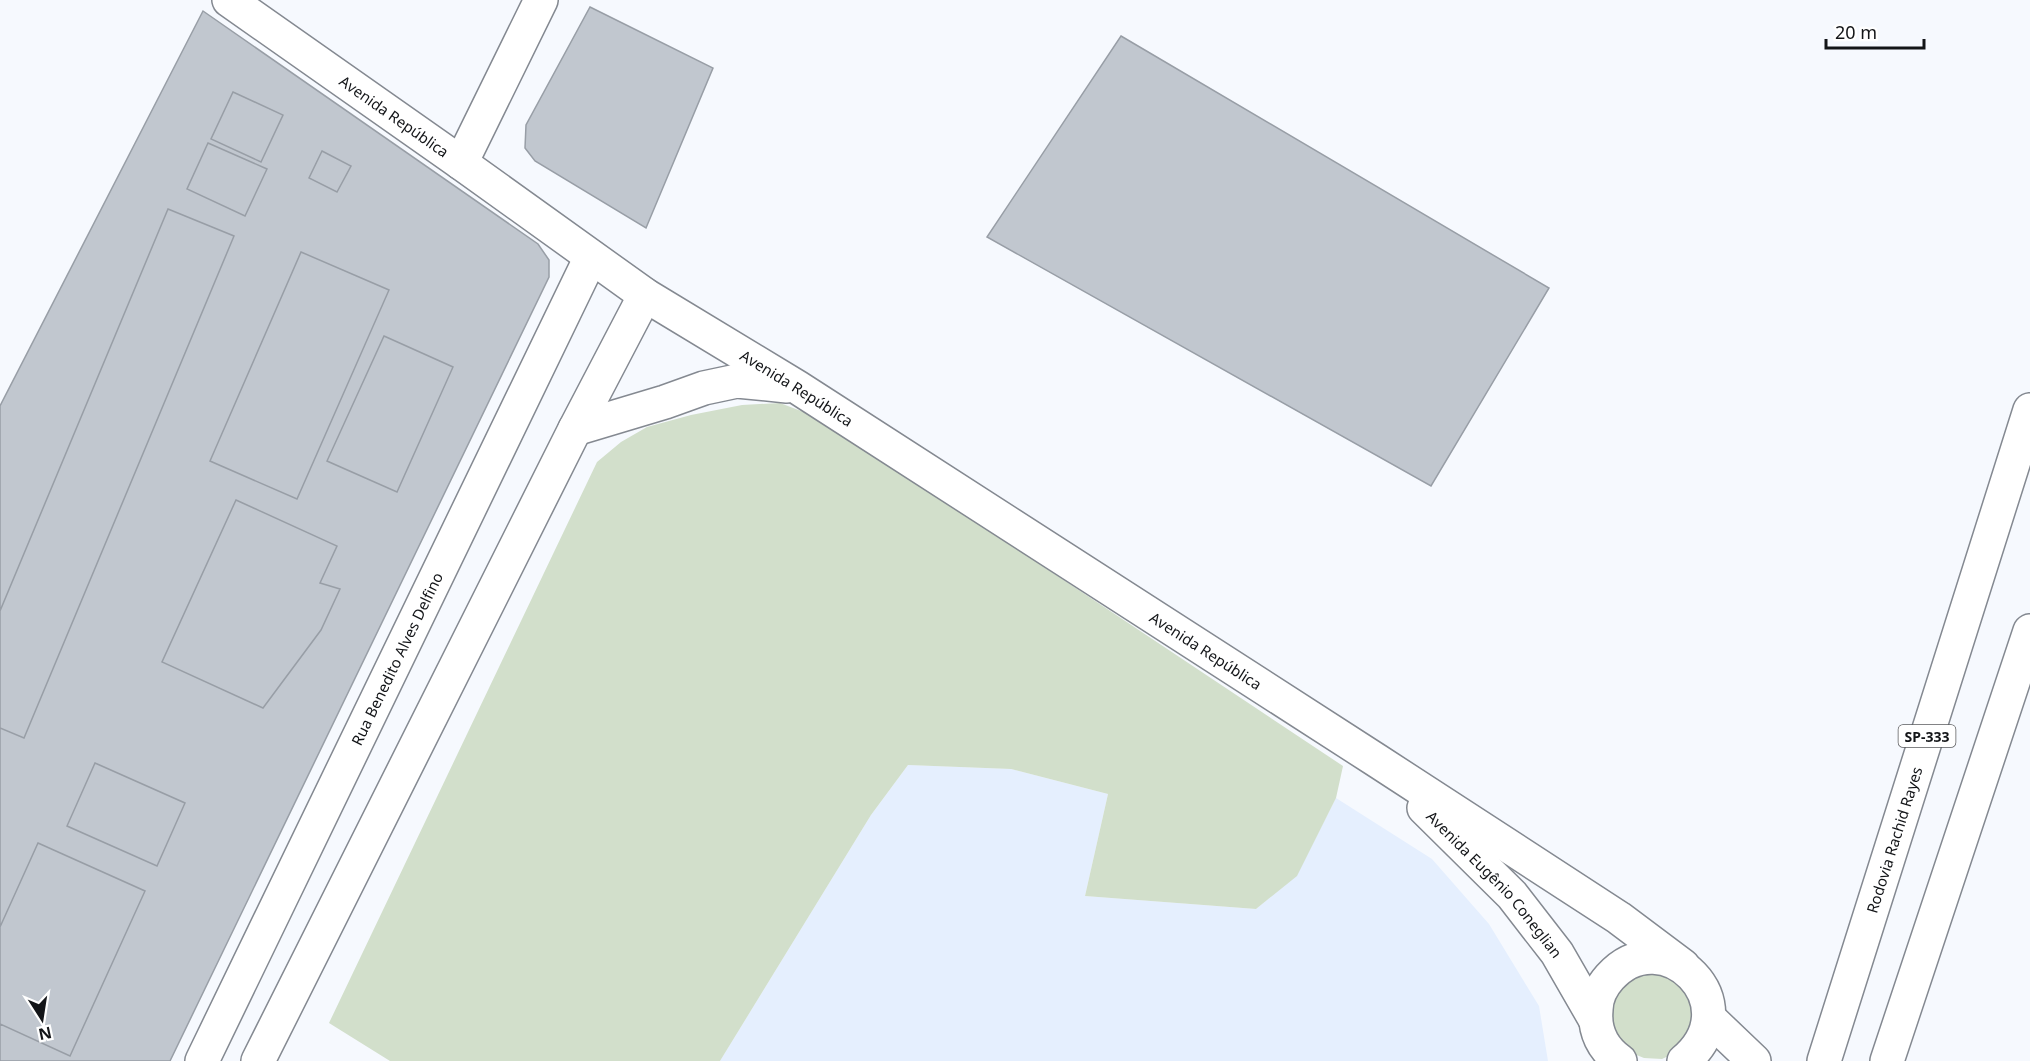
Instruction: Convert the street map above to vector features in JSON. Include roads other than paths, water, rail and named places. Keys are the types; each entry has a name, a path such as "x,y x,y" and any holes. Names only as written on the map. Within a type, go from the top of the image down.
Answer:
{"main road":[{"name":"Avenida República","path":"229,0 645,295 797,387 1376,760"},
{"path":"461,163 541,0"},
{"name":"Rua Benedito Alves Delfino","path":"201,1061 591,257"},
{"path":"258,1061 575,429 645,295"},
{"path":"575,429 704,388 737,381 797,387"},
{"name":"Rodovia Rachid Rayes","path":"1824,1061 2030,410"},
{"path":"1887,1061 2030,632"},
{"path":"1376,760 1619,918 1683,966 1700,983 1708,999 1709,1018 1705,1036 1696,1051 1684,1061"},
{"name":"Avenida Eugênio Coneglian","path":"1376,760 1512,895 1557,953 1605,1045"},
{"path":"1605,1045 1596,1001 1604,984 1616,971 1631,962 1648,957 1667,960 1683,966"},
{"path":"1709,1018 1754,1061"}]}
